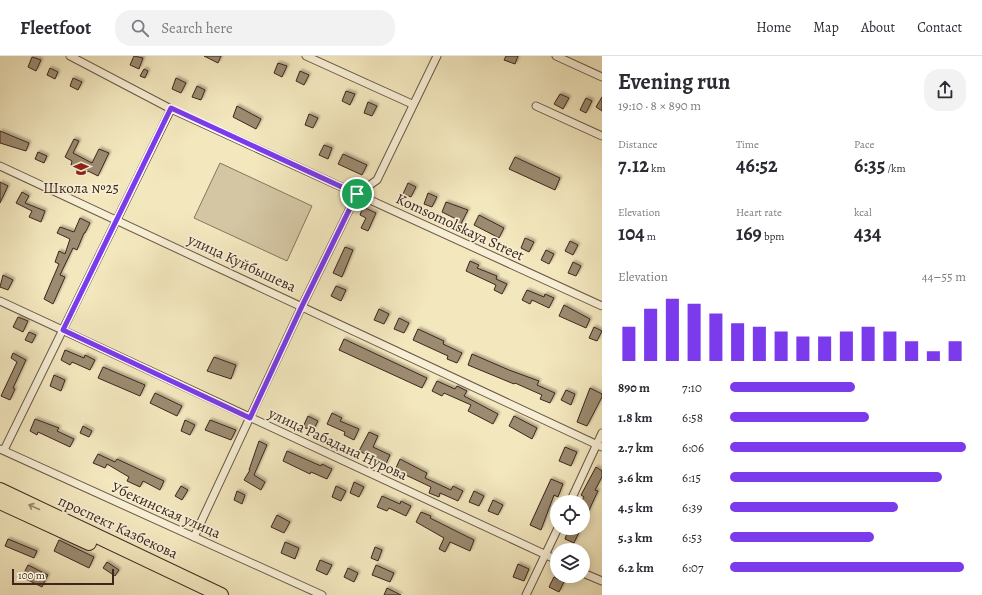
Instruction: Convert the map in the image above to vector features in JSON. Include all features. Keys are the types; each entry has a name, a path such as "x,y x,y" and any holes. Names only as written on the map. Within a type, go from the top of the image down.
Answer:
{"highway":[{"name":"проспект Казбекова","path":"0,490 222,595"},
{"name":"проспект Казбекова","path":"0,502 201,595"}],"street":[{"path":"306,56 412,104"},
{"path":"194,537 302,306 357,194 377,180 412,104 437,56"},
{"path":"556,56 602,77"},
{"name":"Komsomolskaya Street","path":"75,57 171,108 602,306"},
{"path":"536,106 602,136"},
{"path":"2,450 63,330 171,108"},
{"name":"улица Куйбышева","path":"0,166 117,219 600,445"},
{"name":"улица Рабадана Нурова","path":"0,301 550,557"},
{"path":"574,495 600,445 602,433"},
{"name":"Убекинская улица","path":"2,450 322,595"},
{"path":"526,595 555,535"},
{"path":"590,576 602,581"}],"shaded area":[{"path":"220,163 312,206 287,261 194,218"}],"building":[{"path":"134,56 143,58 139,69 130,65"},
{"path":"204,56 221,56 218,63"},
{"path":"506,56 518,56 515,64 504,60"},
{"path":"32,57 41,60 36,71 28,67"},
{"path":"278,63 287,66 282,77 274,73"},
{"path":"50,68 58,72 55,79 47,75"},
{"path":"144,69 148,71 145,78 140,76"},
{"path":"300,71 309,75 304,85 296,81"},
{"path":"73,78 82,82 78,90 70,86"},
{"path":"176,78 186,83 181,93 172,89"},
{"path":"197,86 205,90 201,100 192,97"},
{"path":"346,91 355,94 350,105 342,101"},
{"path":"560,94 569,98 563,109 554,104"},
{"path":"602,97 602,111 596,107"},
{"path":"586,98 592,101 586,113 580,110"},
{"path":"368,102 377,106 372,116 364,113"},
{"path":"237,106 261,119 256,129 233,117"},
{"path":"309,114 318,118 313,128 305,125"},
{"path":"0,131 29,143 26,151 0,143"},
{"path":"74,139 79,141 73,153 92,163 99,149 109,153 98,176 88,171 86,173 71,165 72,161 65,157"},
{"path":"324,145 332,148 328,159 319,155"},
{"path":"38,152 47,156 44,163 35,159"},
{"path":"343,154 367,165 362,175 338,164"},
{"path":"515,157 560,178 555,190 509,169"},
{"path":"0,182 8,186 0,203"},
{"path":"408,183 416,187 411,197 403,194"},
{"path":"22,192 29,196 25,203 45,211 41,222 29,217 32,211 16,203"},
{"path":"428,193 437,197 432,207 424,204"},
{"path":"446,202 468,210 458,230 452,227 456,219 442,212"},
{"path":"363,207 376,213 368,231 361,228 366,218 360,215"},
{"path":"479,215 504,228 499,238 474,225"},
{"path":"80,218 90,223 77,250 73,248 60,275 65,277 53,304 44,299 59,264 55,262 59,251 65,254 70,239 57,233 60,227 74,232"},
{"path":"525,238 534,242 529,252 521,248"},
{"path":"570,241 578,245 573,255 565,251"},
{"path":"345,247 353,250 342,277 333,273"},
{"path":"546,250 554,254 549,264 541,260"},
{"path":"470,261 479,265 477,268 497,276 496,279 507,284 502,294 494,290 496,285 466,271"},
{"path":"573,262 581,266 576,276 568,273"},
{"path":"3,275 13,280 8,290 0,287"},
{"path":"336,286 346,290 341,301 331,296"},
{"path":"527,290 544,297 545,294 554,298 549,308 532,300 530,304 522,300"},
{"path":"564,305 590,319 586,328 559,316"},
{"path":"379,309 389,314 384,324 374,320"},
{"path":"18,317 28,321 23,332 13,327"},
{"path":"399,318 409,323 404,333 394,329"},
{"path":"594,327 602,331 597,341 589,338"},
{"path":"418,329 444,341 443,344 462,353 457,363 447,359 448,356 413,340"},
{"path":"29,332 36,335 32,343 25,340"},
{"path":"344,339 427,378 422,388 339,350"},
{"path":"65,350 84,358 85,355 95,360 90,370 72,362 70,365 61,360"},
{"path":"13,353 26,360 13,388 15,389 10,400 1,396 17,362 11,358"},
{"path":"472,354 539,381 537,385 555,393 550,403 540,399 542,395 468,365"},
{"path":"214,357 236,365 231,379 207,371"},
{"path":"103,367 145,385 140,396 98,378"},
{"path":"54,375 65,380 61,391 50,386"},
{"path":"437,381 455,389 457,386 467,391 464,396 498,414 493,424 468,411 471,405 444,393 442,396 432,391"},
{"path":"590,388 602,394 602,397 587,426 577,422"},
{"path":"566,390 575,394 571,405 561,400"},
{"path":"155,393 182,406 177,416 150,403"},
{"path":"332,413 342,418 340,421 359,429 354,440 344,435 345,432 327,424"},
{"path":"308,416 318,421 313,431 303,427"},
{"path":"514,416 537,428 532,439 509,426"},
{"path":"35,419 59,428 57,431 74,439 70,447 38,432 37,435 30,431"},
{"path":"185,420 195,425 190,435 181,431"},
{"path":"210,420 236,430 231,440 205,430"},
{"path":"83,426 92,431 89,437 80,433"},
{"path":"369,432 378,436 373,447 390,455 385,466 375,461 376,459 359,451"},
{"path":"259,441 267,445 254,475 265,482 261,490 244,480 250,470"},
{"path":"565,447 577,452 571,466 559,461"},
{"path":"287,451 321,466 322,464 332,469 327,479 311,472 310,474 283,461"},
{"path":"98,454 115,462 117,459 164,481 160,490 143,481 140,487 127,481 129,477 107,464 105,468 93,463"},
{"path":"400,459 427,473 425,478 451,490 453,486 463,491 458,501 440,493 439,497 429,493 431,487 395,470"},
{"path":"596,467 602,471 602,477 595,490 598,491 590,508 590,495 581,495"},
{"path":"551,479 563,484 559,495 550,495 550,506 541,530 530,525"},
{"path":"354,482 364,487 359,497 350,493"},
{"path":"181,486 188,490 182,500 175,496"},
{"path":"336,486 346,491 341,501 332,497"},
{"path":"237,491 245,495 242,504 234,500"},
{"path":"474,491 484,496 479,506 469,502"},
{"path":"382,496 400,504 401,501 411,506 406,516 389,508 387,511 377,507"},
{"path":"493,500 503,505 498,515 488,511"},
{"path":"421,512 474,540 470,551 450,542 445,552 439,549 444,538 416,522"},
{"path":"277,515 290,522 284,533 271,527"},
{"path":"566,535 578,535 574,543 565,539"},
{"path":"8,539 37,551 34,558 5,546"},
{"path":"59,540 94,557 89,568 54,551"},
{"path":"285,542 299,548 295,559 281,553"},
{"path":"375,547 382,550 378,561 371,558"},
{"path":"320,560 332,565 327,575 316,570"},
{"path":"107,562 119,570 115,576 103,568"},
{"path":"518,564 529,569 524,581 513,577"},
{"path":"28,565 48,575 42,587 22,577"},
{"path":"376,565 394,573 390,582 372,575"},
{"path":"348,568 358,573 354,582 344,577"},
{"path":"551,583 564,583 559,592 549,587"},
{"path":"387,588 401,595 384,595"}],"place":[{"name":"Школа №25","path":"81,169"}],"route":[{"path":"171,108 357,194 302,306 250,418 63,330 171,108"}]}
